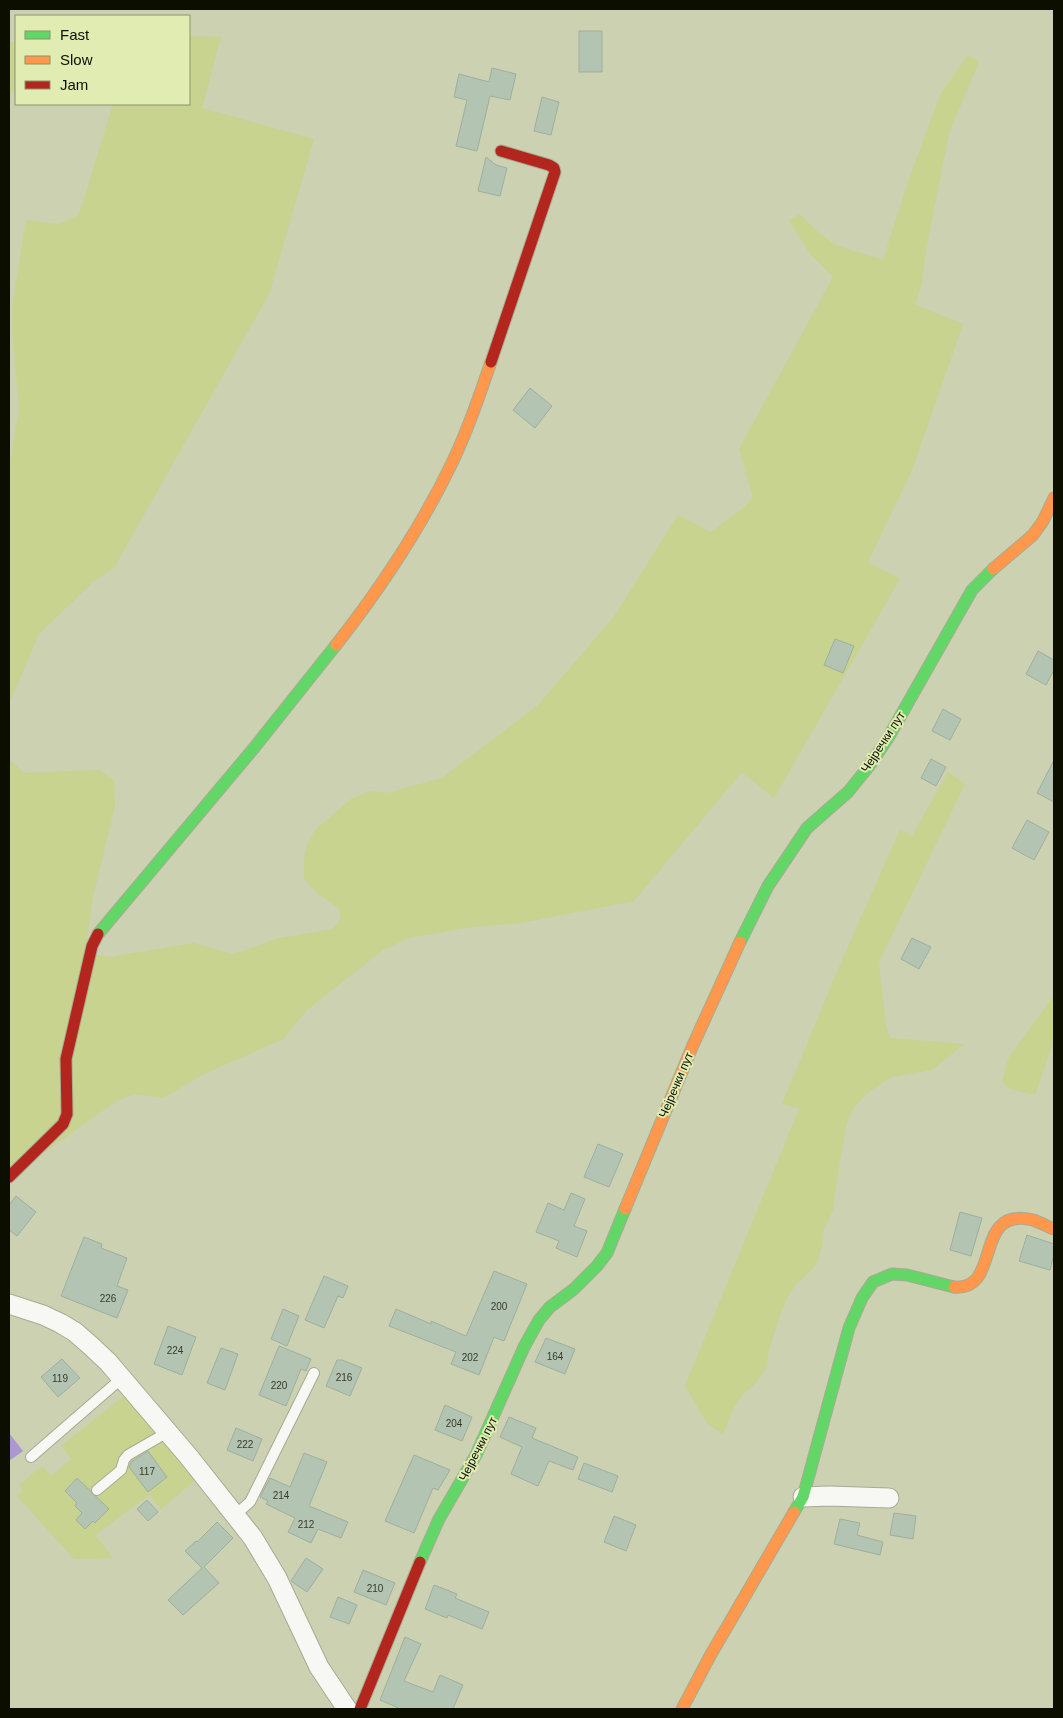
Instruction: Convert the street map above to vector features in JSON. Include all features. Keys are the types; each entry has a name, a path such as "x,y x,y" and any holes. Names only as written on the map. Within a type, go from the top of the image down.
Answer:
{"street":[{"path":"9,1177 63,1124 67,1114 66,1059 92,946 98,933 254,748 357,618 412,537 451,465 476,406 555,172 554,168 549,166 501,151"},
{"name":"Чејречки пут","path":"360,1709 391,1630 439,1520 476,1455 524,1347 539,1320 550,1306 574,1289 607,1253 693,1045 726,970 768,886 807,828 848,792 870,765 888,738 972,590 988,573 1033,535 1043,521 1054,498"},
{"path":"682,1709 710,1656 803,1497 848,1328 862,1298 873,1282 892,1274 899,1274 959,1287 971,1283 982,1273 993,1234 1004,1224 1016,1219 1029,1219 1054,1229"},
{"path":"9,1304 43,1315 75,1332 108,1362 168,1432 253,1538 277,1578 319,1667 347,1709"},
{"path":"803,1497 889,1498"}],"lane":[{"path":"235,1516 250,1502 314,1374"},
{"path":"31,1457 122,1378"},
{"path":"97,1490 121,1470 128,1455 168,1432"}],"green space":[{"path":"190,36 221,37 202,108 314,139 269,294 114,568 94,581 39,634 9,704 9,470 19,408 12,329 13,301 26,220 59,224 79,215 113,105 190,105"},
{"path":"9,42 15,42 15,92 9,92"},
{"path":"968,55 979,62 949,133 925,256 922,284 915,305 963,324 912,470 868,562 900,579 774,798 742,772 634,901 521,923 471,927 409,938 383,950 307,1010 283,1039 204,1074 163,1098 134,1094 115,1102 45,1152 9,1185 9,759 24,773 100,770 114,780 115,806 93,897 85,953 110,957 193,943 233,954 280,938 332,929 340,920 340,909 317,893 304,879 304,859 307,845 315,830 351,799 370,791 387,793 442,778 538,705 613,618 678,515 710,532 742,509 753,498 739,449 833,277 810,254 789,220 800,214 835,245 883,260 909,179 940,95"},
{"path":"948,772 965,784 879,962 886,1026 890,1038 964,1044 932,1070 891,1077 866,1094 852,1110 846,1126 833,1210 823,1231 822,1246 817,1262 809,1273 797,1283 788,1296 769,1350 766,1368 756,1383 744,1393 734,1407 723,1434 707,1423 685,1386 799,1109 782,1104 842,960 900,830 912,836"},
{"path":"1054,995 1054,1040 1035,1095 1010,1089 1002,1082 1008,1059"},
{"path":"128,1393 198,1478 161,1509 149,1495 95,1535 113,1558 74,1559 17,1496 23,1490 19,1485 42,1466 51,1476 72,1459 61,1446","holes":["147,1450 167,1477 148,1492 127,1465","77,1479 109,1509 96,1523 93,1521 85,1529 76,1520 82,1513 75,1506 77,1503 65,1491"]}],"shaded area":[{"path":"9,1433 23,1451 9,1461"}],"building":[{"path":"579,31 602,31 602,72 579,72"},
{"path":"492,68 516,74 510,100 490,96 477,151 456,146 467,100 454,97 459,74 489,82"},
{"path":"542,97 559,102 551,135 534,131"},
{"path":"486,157 496,165 507,168 500,196 478,191"},
{"path":"530,388 552,406 535,428 513,410"},
{"path":"835,639 854,646 843,673 824,665"},
{"path":"1038,651 1054,660 1054,670 1046,685 1026,674"},
{"path":"943,709 961,719 950,740 932,731"},
{"path":"931,759 946,767 936,786 921,778"},
{"path":"1054,760 1054,802 1037,793"},
{"path":"1027,820 1049,832 1034,860 1012,848"},
{"path":"912,938 931,947 919,969 901,959"},
{"path":"598,1144 623,1154 609,1187 584,1177"},
{"path":"571,1193 585,1199 574,1226 587,1231 577,1257 556,1248 559,1241 536,1232 548,1203 564,1210"},
{"path":"16,1196 36,1212 17,1236 9,1230 9,1205"},
{"path":"960,1212 982,1218 971,1256 950,1250"},
{"path":"1027,1235 1054,1244 1054,1254 1050,1270 1019,1261"},
{"path":"84,1237 102,1244 101,1248 127,1258 117,1286 128,1290 117,1318 61,1296"},
{"path":"494,1271 527,1284 504,1341 494,1337 479,1375 451,1364 456,1352 389,1326 396,1309 466,1336"},
{"path":"324,1276 348,1286 343,1298 338,1296 324,1328 305,1320"},
{"path":"283,1309 299,1316 287,1346 271,1339"},
{"path":"168,1326 196,1337 182,1375 154,1364"},
{"path":"546,1338 575,1349 565,1374 535,1362"},
{"path":"279,1346 311,1359 306,1371 301,1369 286,1406 259,1395"},
{"path":"221,1348 238,1354 225,1390 207,1383"},
{"path":"62,1359 80,1378 58,1397 41,1377"},
{"path":"337,1360 342,1360 362,1368 350,1396 326,1386"},
{"path":"445,1405 472,1417 462,1441 435,1430"},
{"path":"509,1417 536,1428 532,1438 578,1457 573,1470 549,1461 538,1486 511,1474 522,1447 500,1437"},
{"path":"236,1428 262,1439 253,1461 227,1450"},
{"path":"148,1451 167,1477 148,1492 129,1467 131,1462"},
{"path":"304,1453 327,1462 309,1506 348,1522 341,1538 318,1529 311,1543 288,1532 295,1518 266,1504 268,1501 260,1497 270,1478 290,1487"},
{"path":"414,1455 450,1470 438,1490 433,1488 414,1533 385,1521"},
{"path":"584,1463 618,1476 612,1492 578,1479"},
{"path":"77,1478 109,1509 95,1523 93,1521 85,1529 76,1520 82,1513 75,1506 77,1503 65,1491"},
{"path":"147,1500 158,1512 148,1521 137,1509"},
{"path":"894,1513 916,1516 913,1539 890,1535"},
{"path":"614,1516 636,1525 626,1551 604,1542"},
{"path":"840,1519 860,1523 857,1535 883,1542 880,1555 834,1544"},
{"path":"217,1522 233,1538 204,1567 219,1583 183,1615 168,1600 202,1568 185,1551"},
{"path":"306,1558 323,1569 307,1592 291,1581"},
{"path":"363,1570 395,1583 386,1605 354,1592"},
{"path":"434,1585 457,1594 455,1598 489,1612 482,1629 448,1615 447,1618 425,1609"},
{"path":"338,1597 357,1605 349,1624 330,1617"},
{"path":"405,1637 421,1644 404,1681 433,1692 440,1675 463,1685 453,1709 401,1709 380,1700"}],"traffic: fast":[{"path":"740,942 768,886 807,828 848,792 870,765 888,738 972,590 993,569"},
{"path":"98,934 254,748 336,645"},
{"path":"420,1562 439,1519 476,1455 524,1347 539,1320 550,1307 574,1289 597,1266 607,1253 625,1209"},
{"path":"794,1512 803,1497 849,1328 862,1298 873,1282 892,1274 907,1275 954,1287"}],"traffic: slow":[{"path":"336,645 384,580 413,535 439,489 462,440 491,362"},
{"path":"993,569 1033,535 1043,521 1054,498"},
{"path":"625,1209 693,1045 740,942"},
{"path":"954,1287 969,1285 978,1277 993,1238 1000,1226 1011,1220 1028,1219 1054,1229"},
{"path":"682,1709 710,1656 794,1512"}],"traffic: jam":[{"path":"491,362 555,172 554,168 549,165 501,151"},
{"path":"9,1177 63,1124 67,1114 66,1059 92,946 98,934"},
{"path":"360,1709 420,1562"}]}
